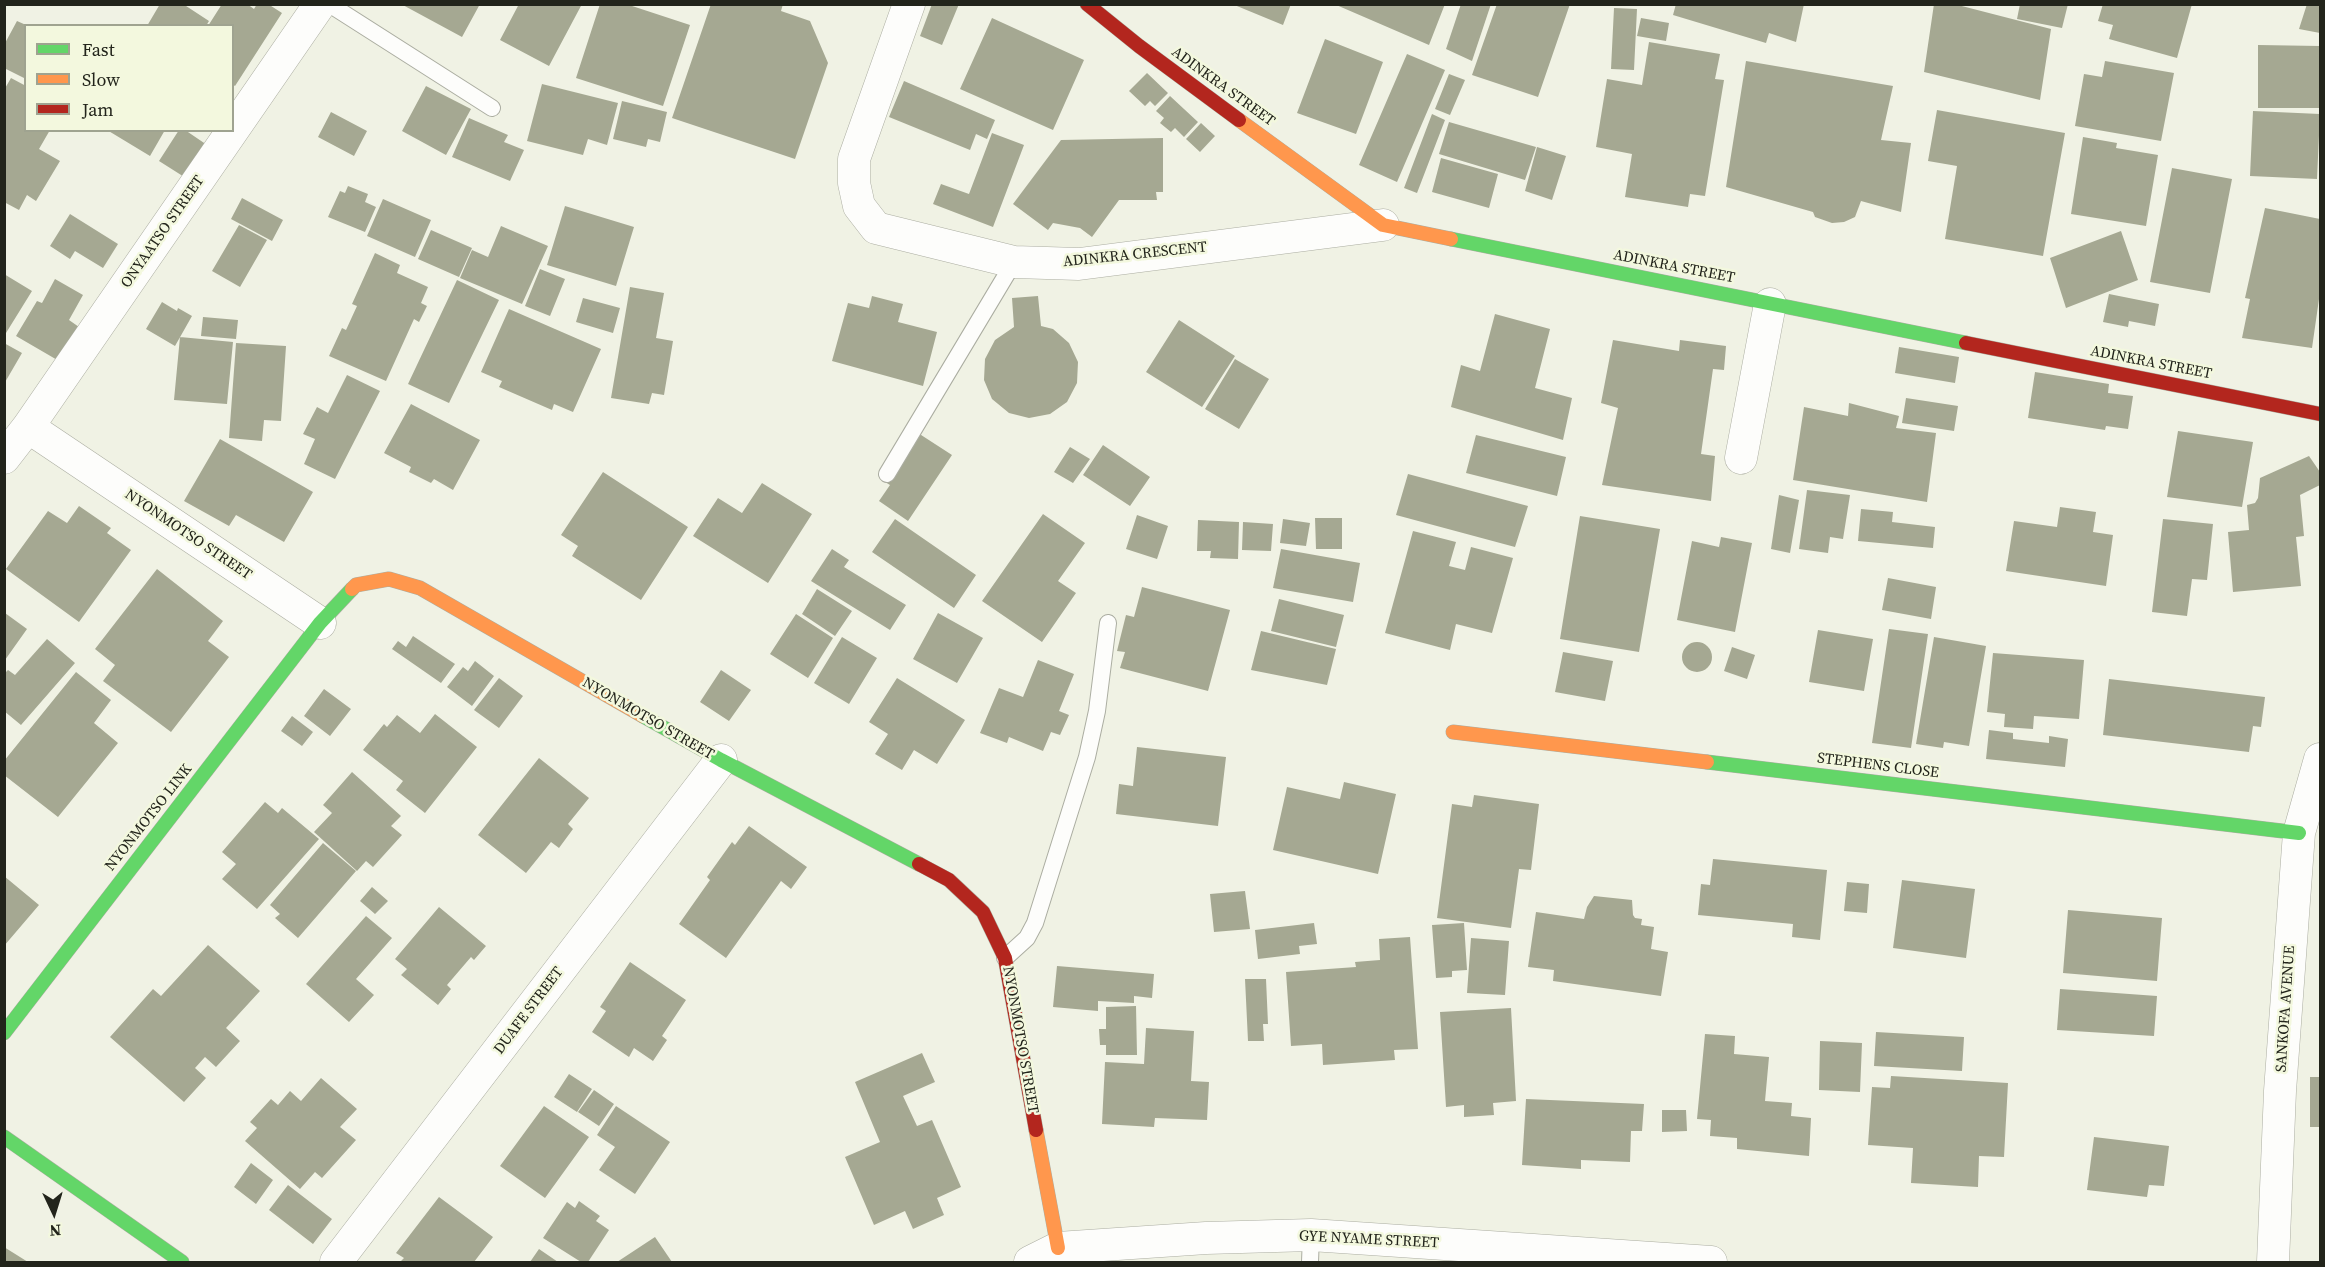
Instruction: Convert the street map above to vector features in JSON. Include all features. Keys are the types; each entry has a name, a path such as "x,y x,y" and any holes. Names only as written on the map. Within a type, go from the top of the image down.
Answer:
{"street":[{"name":"ONYAATSO STREET","path":"234,129 320,4"},
{"name":"ADINKRA CRESCENT","path":"909,4 854,159 854,183 859,206 876,228 1014,262 1079,264 1383,225"},
{"name":"ADINKRA STREET","path":"1087,4 1139,46 1383,225 2320,414"},
{"name":"ONYAATSO STREET","path":"4,458 28,427 232,132"},
{"path":"1741,458 1770,304"},
{"name":"NYONMOTSO STREET","path":"28,427 320,623 356,585 389,579 420,588 721,760 949,880 983,912 1005,958 1058,1255"},
{"name":"NYONMOTSO LINK","path":"4,1033 320,623"},
{"name":"STEPHENS CLOSE","path":"1453,732 2299,833"},
{"name":"SANKOFA AVENUE","path":"2273,1263 2280,1091 2299,833 2320,759"},
{"name":"DUAFE STREET","path":"336,1263 721,760"},
{"path":"4,1137 182,1263"},
{"name":"GYE NYAME STREET","path":"1030,1263 1058,1255 1206,1238 1310,1249 1711,1263"}],"lane":[{"path":"329,4 492,108"},
{"path":"887,474 1014,262"},
{"path":"1005,958 1027,938 1035,923 1087,757 1097,711 1108,623"}],"building":[{"path":"160,4 183,4 209,21 207,24 148,24"},
{"path":"222,4 247,4 254,9 257,4 268,4 282,13 235,86 234,24 209,24"},
{"path":"401,4 480,4 462,37"},
{"path":"519,4 582,4 549,66 500,40"},
{"path":"600,4 626,4 690,25 663,106 576,78"},
{"path":"711,4 783,4 781,11 810,21 828,63 795,159 672,118"},
{"path":"932,4 959,4 942,45 920,36"},
{"path":"1232,4 1291,4 1283,25"},
{"path":"1334,4 1445,4 1429,45"},
{"path":"1461,4 1491,4 1472,61 1446,49"},
{"path":"1497,4 1570,4 1538,97 1472,75"},
{"path":"1676,4 1804,4 1796,42 1769,33 1766,43 1673,15"},
{"path":"1934,4 1954,4 2051,29 2040,100 1924,72"},
{"path":"2020,4 2068,4 2062,28 2017,19"},
{"path":"2103,4 2192,4 2177,58 2109,39 2113,25 2098,21"},
{"path":"2307,4 2320,4 2320,33 2299,29"},
{"path":"1614,8 1637,9 1634,70 1611,69"},
{"path":"992,18 1084,60 1053,130 960,89"},
{"path":"1641,18 1669,23 1666,41 1637,36"},
{"path":"17,21 24,24 24,78 4,68 4,45"},
{"path":"1325,39 1383,62 1356,134 1297,113"},
{"path":"1649,42 1720,54 1715,79 1724,80 1705,196 1690,194 1688,207 1625,197 1632,154 1596,147 1607,79 1642,85"},
{"path":"2258,45 2320,46 2320,108 2258,108"},
{"path":"1407,54 1445,70 1397,182 1359,165"},
{"path":"1746,61 1893,86 1881,140 1911,143 1901,212 1861,201 1855,217 1844,222 1832,223 1815,217 1813,212 1726,187"},
{"path":"2105,61 2174,73 2161,141 2075,126 2084,74 2102,77"},
{"path":"1147,73 1168,93 1155,106 1150,101 1145,106 1129,91"},
{"path":"1449,74 1465,80 1450,115 1435,109"},
{"path":"11,78 24,85 24,132 49,132 39,149 60,161 36,201 27,195 19,210 4,202 4,90"},
{"path":"904,81 995,120 987,139 976,134 970,150 889,117"},
{"path":"542,84 618,103 607,145 588,139 583,155 527,141"},
{"path":"426,86 471,109 446,155 402,131"},
{"path":"1170,96 1198,122 1184,137 1175,128 1171,132 1160,123 1164,118 1156,111"},
{"path":"622,101 667,112 660,142 648,139 646,147 613,139"},
{"path":"1937,110 2065,133 2043,256 1945,239 1957,166 1928,161"},
{"path":"2253,111 2320,114 2317,179 2250,176"},
{"path":"331,112 367,131 354,156 318,137"},
{"path":"1432,114 1445,120 1417,193 1404,188"},
{"path":"469,118 508,135 504,142 524,150 510,181 452,157"},
{"path":"1449,122 1536,147 1525,180 1439,154"},
{"path":"1201,123 1215,136 1200,152 1186,139"},
{"path":"110,132 164,132 150,156"},
{"path":"178,132 188,132 210,147 189,180 159,161"},
{"path":"992,133 1024,145 993,227 933,204 941,184 969,194"},
{"path":"2083,137 2117,143 2116,148 2158,155 2146,226 2071,214"},
{"path":"1163,138 1163,192 1156,192 1157,200 1119,200 1092,237 1080,228 1053,223 1048,230 1013,204 1061,140"},
{"path":"1537,147 1566,156 1552,200 1525,191"},
{"path":"1441,158 1498,174 1489,208 1432,192"},
{"path":"2172,168 2232,179 2210,293 2150,282"},
{"path":"348,186 368,194 365,202 376,207 365,232 328,217 340,191 345,193"},
{"path":"242,198 283,220 272,241 231,219"},
{"path":"383,199 431,220 415,257 367,236"},
{"path":"565,206 634,227 616,286 547,265"},
{"path":"2265,208 2320,219 2320,292 2312,348 2242,338 2250,299 2245,298"},
{"path":"70,214 118,244 103,268 75,251 70,259 50,246"},
{"path":"239,225 267,240 240,287 212,271"},
{"path":"501,226 548,246 522,304 460,278 472,250 488,257"},
{"path":"431,230 472,248 459,277 418,259"},
{"path":"2121,231 2138,280 2066,308 2050,258"},
{"path":"375,253 400,265 397,273 428,287 421,303 427,306 419,322 414,319 386,381 329,356 342,328 346,330 357,306 352,304"},
{"path":"540,269 565,279 550,316 525,306"},
{"path":"4,274 32,291 6,333 4,332"},
{"path":"55,279 83,295 69,320 79,327 59,361 16,336 37,301 42,303"},
{"path":"457,280 499,300 449,403 408,384"},
{"path":"630,287 664,293 656,338 673,341 664,395 652,393 649,404 611,398"},
{"path":"2109,294 2159,304 2155,326 2129,321 2128,327 2103,322"},
{"path":"872,296 903,304 898,322 937,332 923,386 832,361 848,303 869,308"},
{"path":"1038,296 1041,326 1053,329 1069,343 1078,362 1077,383 1067,402 1050,414 1029,418 1009,413 992,399 984,380 985,359 995,340 1014,327 1012,298"},
{"path":"583,298 620,308 613,333 576,322"},
{"path":"162,302 177,311 178,308 192,316 175,346 146,329"},
{"path":"509,309 601,349 573,412 554,404 552,410 499,387 502,381 481,372"},
{"path":"1495,314 1550,329 1535,388 1572,398 1563,440 1451,407 1461,365 1480,371"},
{"path":"203,317 238,320 236,339 201,336"},
{"path":"1179,320 1235,356 1202,407 1146,372"},
{"path":"180,337 233,342 227,404 174,400"},
{"path":"1613,340 1679,351 1680,340 1726,346 1724,370 1713,369 1701,454 1715,456 1711,501 1602,485 1618,408 1601,403"},
{"path":"4,343 22,353 4,384"},
{"path":"236,343 286,346 281,421 264,420 262,441 229,438"},
{"path":"1899,347 1959,357 1955,383 1895,373"},
{"path":"1235,359 1269,379 1239,429 1205,409"},
{"path":"2035,372 2109,384 2108,393 2133,396 2128,429 2106,426 2105,430 2028,418"},
{"path":"347,375 380,391 335,479 304,464 315,439 303,434 317,407 328,413"},
{"path":"1906,398 1958,406 1954,431 1902,423"},
{"path":"1849,403 1899,416 1896,428 1936,433 1927,502 1793,480 1804,407 1848,416"},
{"path":"411,404 480,440 453,490 434,479 431,483 409,472 411,467 384,453"},
{"path":"2178,431 2253,442 2242,507 2167,497"},
{"path":"918,433 952,455 908,521 879,501 890,485 885,482"},
{"path":"1476,435 1566,457 1557,496 1466,473"},
{"path":"220,439 313,492 284,542 236,515 229,526 184,501"},
{"path":"1103,445 1150,477 1130,506 1083,475"},
{"path":"1070,447 1090,459 1073,483 1054,472"},
{"path":"2309,456 2320,472 2320,485 2300,495 2304,536 2296,537 2301,586 2233,592 2228,532 2249,530 2247,505 2255,503 2258,498 2260,478"},
{"path":"603,472 688,527 641,600 572,556 578,546 561,535"},
{"path":"1408,474 1528,506 1515,547 1396,515"},
{"path":"762,483 812,514 768,583 693,536 718,498 742,513"},
{"path":"1807,490 1850,495 1843,539 1830,537 1828,553 1799,549"},
{"path":"1779,495 1799,500 1790,553 1771,549"},
{"path":"79,506 111,528 107,533 131,550 79,622 6,569 48,511 67,523"},
{"path":"2060,507 2096,512 2093,532 2113,535 2106,586 2006,571 2014,521 2057,527"},
{"path":"1861,509 1893,512 1892,522 1935,527 1933,548 1858,541"},
{"path":"1043,514 1085,543 1058,581 1076,593 1042,642 982,601"},
{"path":"1137,515 1168,526 1157,559 1126,549"},
{"path":"1580,516 1660,529 1639,652 1560,639"},
{"path":"1315,518 1342,518 1342,549 1316,549"},
{"path":"895,519 976,575 954,608 872,552"},
{"path":"1283,519 1310,523 1306,546 1280,543"},
{"path":"2163,519 2213,524 2207,580 2192,579 2187,616 2152,612"},
{"path":"1198,520 1239,522 1238,559 1210,558 1211,551 1197,551"},
{"path":"1243,522 1273,524 1271,551 1242,550"},
{"path":"1413,531 1456,542 1449,566 1465,570 1471,547 1513,558 1492,633 1456,624 1450,650 1385,633"},
{"path":"1721,537 1752,543 1735,632 1677,620 1692,541 1719,547"},
{"path":"832,549 849,560 844,567 906,605 890,630 811,581"},
{"path":"1281,549 1360,563 1353,602 1273,588"},
{"path":"157,569 223,621 208,641 229,657 171,732 103,681 115,665 95,649"},
{"path":"1888,578 1936,587 1931,619 1882,610"},
{"path":"1142,587 1230,610 1208,691 1120,668 1125,652 1117,651 1126,615 1134,617"},
{"path":"817,589 852,611 835,636 802,614"},
{"path":"1279,599 1344,615 1336,647 1271,631"},
{"path":"5,613 27,629 5,660"},
{"path":"938,613 983,638 957,683 913,659"},
{"path":"796,614 833,638 808,678 770,654"},
{"path":"1889,629 1928,634 1911,748 1872,743"},
{"path":"1818,630 1873,639 1864,691 1809,682"},
{"path":"1261,631 1336,649 1327,685 1251,670"},
{"path":"413,636 455,664 441,683 392,649 398,641 406,647"},
{"path":"842,637 877,658 849,704 814,683"},
{"path":"1934,637 1986,646 1969,746 1944,742 1943,748 1916,744"},
{"path":"47,639 75,663 21,725 4,711 4,674 8,670 15,675"},
{"path":"1697,642 1708,646 1712,657 1708,668 1697,672 1686,668 1682,657 1686,646"},
{"path":"1732,647 1755,655 1747,679 1724,671"},
{"path":"1563,652 1613,661 1605,701 1555,692"},
{"path":"1993,653 2084,660 2079,719 2034,716 2033,729 2004,727 2005,714 1987,712"},
{"path":"1038,660 1074,674 1059,711 1069,715 1060,735 1051,732 1043,751 1009,737 1007,743 980,733 999,688 1023,697"},
{"path":"475,661 494,676 472,706 447,687 463,667 468,671"},
{"path":"721,670 751,690 729,721 700,702"},
{"path":"76,672 111,700 94,723 118,743 58,817 4,775 4,761"},
{"path":"499,678 523,696 499,728 474,710"},
{"path":"897,678 965,720 937,764 914,750 902,770 875,754 888,734 869,722"},
{"path":"2109,679 2265,697 2261,727 2253,726 2249,752 2103,735"},
{"path":"324,689 351,709 330,736 304,716"},
{"path":"435,714 477,747 425,813 396,790 403,781 363,750 384,724 387,727 397,715 420,733"},
{"path":"292,716 313,732 302,746 281,731"},
{"path":"1989,730 2013,733 2013,739 2049,743 2049,736 2068,739 2065,767 1986,759"},
{"path":"1137,747 1226,757 1218,826 1116,814 1119,784 1133,786"},
{"path":"539,758 589,798 568,824 573,829 559,848 551,842 526,873 478,835"},
{"path":"352,772 401,816 391,826 402,835 373,867 366,861 357,871 314,832 332,813 323,805"},
{"path":"1344,782 1396,794 1378,874 1273,850 1287,787 1340,799"},
{"path":"1474,795 1539,804 1531,870 1519,869 1511,928 1437,918 1452,804 1472,807"},
{"path":"265,802 278,813 282,808 319,839 257,909 222,879 236,864 222,852"},
{"path":"749,826 807,867 791,889 781,881 726,958 679,924 710,880 707,877 732,842 735,845"},
{"path":"323,843 356,871 298,938 275,918 280,914 270,905"},
{"path":"1713,859 1827,870 1820,940 1792,937 1793,924 1698,915 1701,884 1710,885"},
{"path":"4,876 39,905 4,946"},
{"path":"1902,880 1975,889 1966,958 1893,948"},
{"path":"1847,882 1869,884 1867,913 1844,911"},
{"path":"372,887 388,901 375,914 360,901"},
{"path":"1245,891 1250,929 1214,932 1210,894"},
{"path":"1594,896 1632,900 1635,918 1642,919 1641,925 1654,927 1651,949 1668,952 1661,996 1553,981 1554,970 1528,967 1536,912 1584,919 1587,907"},
{"path":"439,907 486,946 474,960 471,957 447,985 451,989 438,1005 401,975 407,969 395,959"},
{"path":"2068,910 2162,918 2157,981 2063,973"},
{"path":"366,916 392,938 356,979 374,995 349,1022 306,984"},
{"path":"1314,923 1317,944 1299,946 1300,954 1258,959 1255,930"},
{"path":"1464,923 1467,970 1452,971 1452,977 1436,978 1432,925"},
{"path":"1410,937 1418,1049 1394,1050 1395,1060 1323,1065 1322,1044 1291,1046 1286,972 1356,967 1355,962 1380,960 1379,939"},
{"path":"1471,938 1509,941 1505,995 1467,993"},
{"path":"208,945 260,991 226,1028 240,1041 216,1067 205,1057 195,1068 206,1078 184,1102 110,1037 153,989 161,996"},
{"path":"630,962 686,1000 662,1036 667,1040 653,1061 634,1048 629,1057 592,1032 606,1011 600,1007"},
{"path":"1057,966 1154,974 1152,998 1134,996 1134,1003 1098,1001 1098,1011 1053,1007"},
{"path":"1245,979 1266,979 1268,1024 1263,1024 1264,1041 1248,1041"},
{"path":"2060,989 2157,996 2154,1036 2057,1030"},
{"path":"1136,1006 1137,1055 1106,1055 1106,1045 1100,1045 1099,1029 1106,1029 1106,1007"},
{"path":"1511,1008 1516,1101 1493,1103 1494,1115 1464,1117 1464,1105 1446,1107 1440,1012"},
{"path":"1146,1028 1194,1031 1191,1081 1209,1082 1207,1120 1155,1118 1154,1127 1102,1124 1105,1062 1144,1064"},
{"path":"1876,1032 1964,1037 1962,1071 1874,1066"},
{"path":"1705,1034 1735,1036 1734,1054 1769,1057 1765,1101 1792,1103 1791,1116 1811,1118 1809,1156 1737,1149 1737,1138 1710,1136 1711,1120 1697,1119"},
{"path":"1820,1041 1862,1043 1860,1092 1819,1090"},
{"path":"922,1053 935,1082 903,1096 917,1126 932,1120 961,1187 937,1198 944,1215 913,1229 905,1211 874,1225 845,1157 880,1142 855,1082"},
{"path":"569,1074 592,1089 577,1112 554,1097"},
{"path":"1891,1076 2008,1083 2004,1157 1979,1156 1978,1187 1911,1183 1913,1148 1868,1145 1872,1087 1890,1088"},
{"path":"2310,1077 2320,1077 2320,1127 2310,1127"},
{"path":"321,1078 357,1109 340,1127 356,1140 322,1178 315,1172 300,1189 245,1141 257,1128 250,1122 271,1099 278,1105 290,1091 301,1101"},
{"path":"594,1090 614,1104 599,1126 578,1112"},
{"path":"1526,1099 1644,1104 1642,1131 1631,1131 1630,1162 1581,1160 1581,1169 1522,1165"},
{"path":"544,1106 589,1137 545,1198 500,1166"},
{"path":"616,1106 670,1142 635,1194 599,1170 615,1147 597,1135"},
{"path":"1662,1110 1686,1110 1687,1131 1662,1132"},
{"path":"2094,1137 2169,1146 2164,1186 2149,1185 2147,1197 2087,1190"},
{"path":"251,1163 273,1180 256,1204 234,1187"},
{"path":"288,1185 332,1219 313,1244 269,1210"},
{"path":"439,1197 493,1237 474,1262 400,1262 404,1258 396,1253"},
{"path":"579,1201 600,1216 596,1221 609,1230 588,1262 581,1262 543,1238 567,1202 575,1208"},
{"path":"655,1237 672,1262 617,1262"},
{"path":"4,1247 28,1262 4,1262"},
{"path":"539,1249 558,1262 530,1262"}],"traffic: fast":[{"path":"1451,239 1966,343"},
{"path":"4,1033 320,623 352,589"},
{"path":"643,716 721,760 919,864"},
{"path":"1707,762 2299,833"},
{"path":"4,1137 182,1262"}],"traffic: slow":[{"path":"1239,120 1383,225 1451,239"},
{"path":"352,589 356,585 389,579 420,588 643,716"},
{"path":"1453,732 1707,762"},
{"path":"1036,1130 1058,1248"}],"traffic: jam":[{"path":"1087,4 1139,46 1239,120"},
{"path":"1966,343 2320,414"},
{"path":"919,864 949,880 983,912 1005,958 1036,1130"}]}
